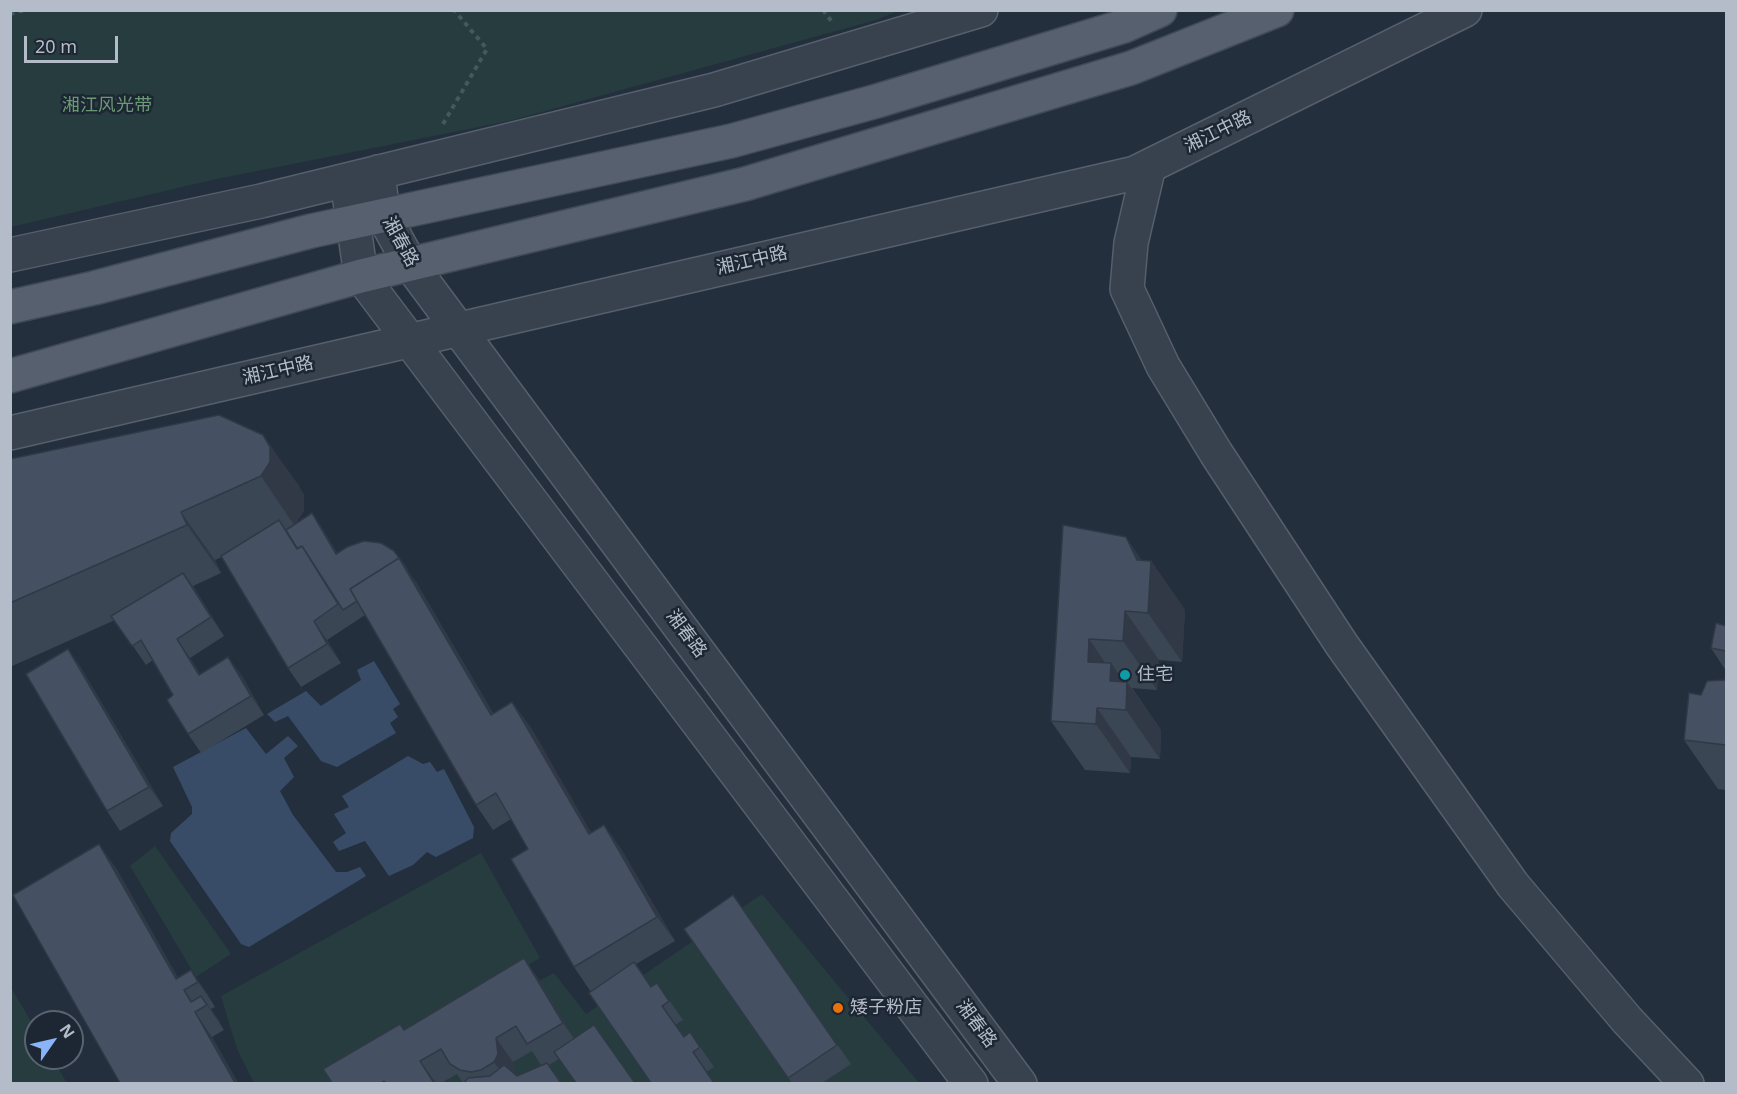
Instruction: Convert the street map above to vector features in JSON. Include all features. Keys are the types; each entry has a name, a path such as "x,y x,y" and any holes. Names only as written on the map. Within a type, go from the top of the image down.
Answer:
{"main road":[{"path":"10,307 94,288 311,231 731,141 877,101 1124,26 1160,10"},
{"path":"10,376 361,276 756,181 1131,68 1277,10"}],"street":[{"path":"10,255 261,201 714,90 981,10"},
{"name":"湘江中路","path":"10,433 1135,173 1465,10"},
{"path":"1149,166 1131,243 1127,289 1163,366 1216,453 1342,645 1513,885 1627,1020 1687,1083"},
{"name":"湘春路","path":"361,276 378,172"},
{"name":"湘春路","path":"347,180 369,219 410,264 459,329 1020,1083"},
{"path":"361,276 971,1083"}],"path":[{"path":"10,14 25,10"},
{"path":"421,162 487,49 454,10"}],"green space":[{"name":"湘江风光带","path":"10,11 898,11 876,20 509,121 212,180 11,227"},
{"path":"155,846 231,954 196,977 130,866"},
{"path":"481,853 540,958 340,1073 339,1083 254,1083 237,1049 221,996"},
{"path":"762,894 919,1083 351,1084 352,1077 554,973 586,1014"},
{"path":"12,989 24,1010 24,1070 59,1070 67,1083 11,1083 10,990"}],"water":[{"path":"374,661 400,704 393,709 398,717 390,723 396,733 337,767 321,761 288,716 275,722 267,714 306,691 321,706 361,680 357,670"},
{"path":"246,728 266,754 288,736 298,746 284,758 294,777 280,791 293,815 336,872 347,872 360,867 366,876 249,947 241,944 170,841 171,833 192,814 192,807 173,767"},
{"path":"408,756 423,764 430,762 437,772 444,769 474,827 473,838 436,857 427,852 413,865 389,876 365,841 339,851 333,842 346,833 334,814 349,807 342,796"}],"building":[{"path":"219,415 263,435 270,447 270,462 261,476 181,512 187,525 10,603 10,459"},
{"path":"312,513 336,554 364,541 381,543 394,551 407,569 399,558 350,589 357,601 343,610 302,546 297,548 286,530"},
{"path":"279,520 297,549 302,546 338,604 314,621 327,644 288,668 221,556"},
{"path":"1063,525 1126,537 1137,560 1151,561 1148,613 1125,611 1123,641 1089,639 1088,662 1111,663 1110,681 1127,682 1126,710 1097,708 1096,724 1051,721"},
{"path":"399,558 491,715 512,702 589,834 604,825 657,917 574,967 511,859 528,849 496,793 476,805 350,589"},
{"path":"183,573 211,617 177,639 199,675 228,657 251,696 188,734 167,700 173,695 141,640 132,646 111,616"},
{"path":"1716,623 1726,626 1726,651 1711,648"},
{"path":"68,649 149,787 107,811 26,674"},
{"path":"1726,673 1726,745 1684,740 1689,693 1701,695 1707,681 1725,680"},
{"path":"99,844 176,979 191,970 198,982 184,990 191,1002 201,996 207,1005 195,1012 235,1083 120,1083 84,1020 84,1010 78,1010 13,895"},
{"path":"733,895 837,1045 788,1078 684,929"},
{"path":"524,958 563,1023 527,1044 516,1026 496,1038 498,1054 494,1062 481,1070 471,1072 460,1070 450,1064 441,1049 420,1061 434,1083 386,1083 384,1081 381,1083 332,1083 323,1069 400,1024 404,1030"},
{"path":"634,962 651,987 657,983 669,1001 662,1006 684,1037 690,1032 700,1047 693,1052 714,1083 651,1083 589,993"},
{"path":"594,1025 635,1083 576,1083 554,1052"},
{"path":"547,1063 561,1083 464,1083 468,1078 490,1076 504,1065 517,1076"}],"place":[{"name":"住宅","path":"1125,675"},
{"name":"矮子粉店","path":"838,1008"}]}
